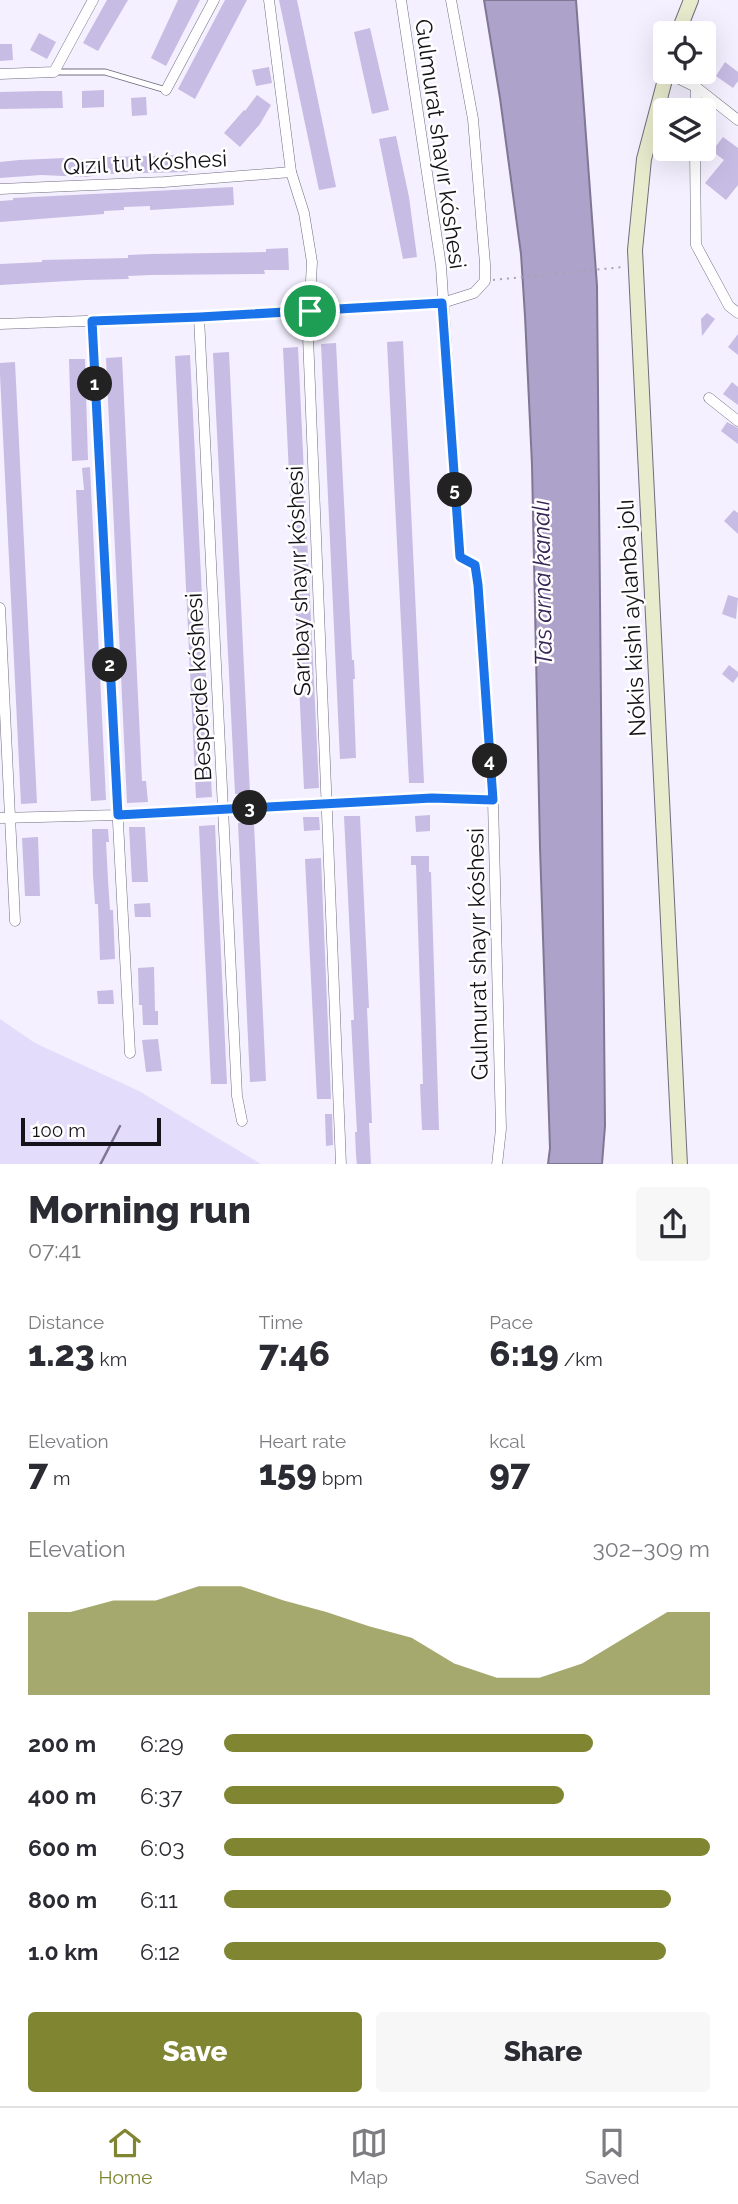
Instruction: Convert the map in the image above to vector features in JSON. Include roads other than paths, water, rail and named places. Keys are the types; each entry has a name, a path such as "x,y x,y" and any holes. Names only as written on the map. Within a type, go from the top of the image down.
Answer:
{"main road":[{"path":"683,21 691,0"},
{"name":"Nókis kishi aylanba jolı","path":"664,84 644,159 635,250 680,1164"}],"street":[{"path":"0,75 54,72 93,0"},
{"path":"166,90 214,0"},
{"name":"Sarıbay shayır kóshesi","path":"269,0 291,172 304,212 312,262 308,336 341,1164"},
{"name":"Gulmurat shayır kóshesi","path":"401,0 440,266 460,557 475,565 478,585 493,800 501,1129 497,1164"},
{"path":"0,324 200,317 442,303 474,293 485,281 473,119 451,0"},
{"path":"690,84 738,120"},
{"path":"696,87 696,98"},
{"path":"695,161 696,245 729,306 738,313"},
{"name":"Qızıl tut kóshesi","path":"0,190 164,182 291,172"},
{"name":"Besperde kóshesi","path":"200,317 237,1096 242,1121"},
{"path":"92,321 131,1053"},
{"path":"709,398 738,421"},
{"path":"0,608 5,818 15,921"},
{"path":"5,818 118,815 432,798 493,800"}],"lane":[{"path":"54,72 105,72 166,90"}],"water":[{"name":"Tas arna kanalı","path":"484,0 576,0 597,286 605,1126 602,1164 548,1164 550,1148 532,465 525,316 521,254"}],"waterway":[{"path":"101,1164 120,1126"}]}
